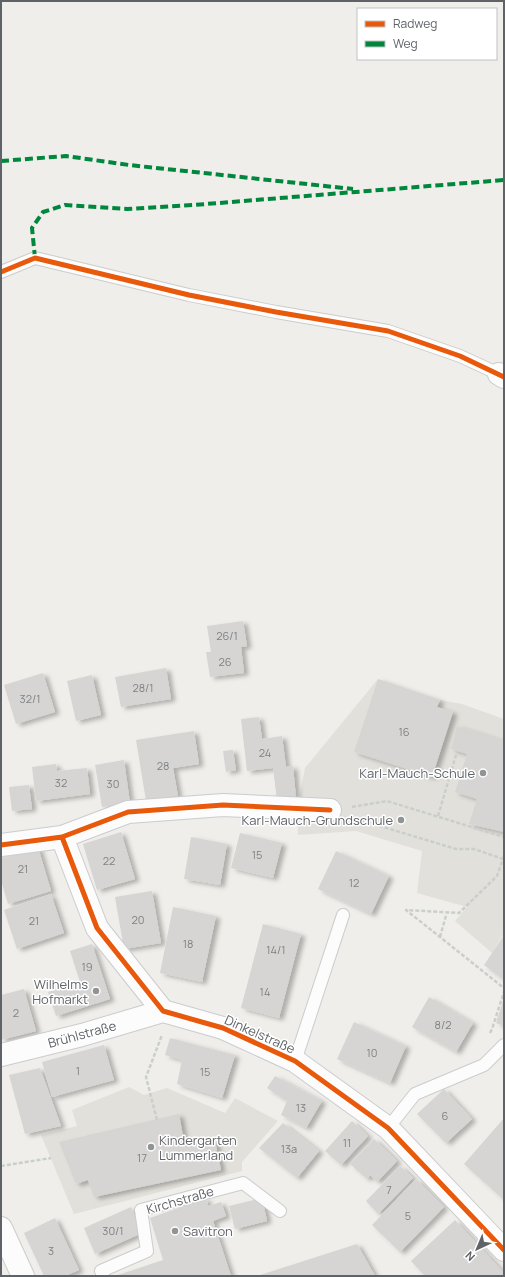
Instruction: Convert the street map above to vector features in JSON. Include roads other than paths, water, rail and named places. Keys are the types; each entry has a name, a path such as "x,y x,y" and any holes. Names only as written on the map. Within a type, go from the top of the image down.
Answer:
{"street":[{"path":"1,845 62,837 128,812 223,805 330,810"},
{"path":"62,837 97,928 163,1010"},
{"name":"Brühlstraße","path":"1,1055 82,1035 163,1010"},
{"name":"Dinkelstraße","path":"163,1010 223,1028 294,1061 388,1128 504,1250"},
{"path":"1,1228 23,1276"}],"lane":[{"path":"1,272 35,258 189,295 276,312 388,331 460,356 502,376"},
{"path":"294,1061 343,915"},
{"path":"388,1128 415,1094 484,1065 504,1045"},
{"name":"Kirchstraße","path":"103,1276 101,1271 147,1251 141,1210 243,1183 280,1211"}],"place":[{"name":"Karl-Mauch-Schule","path":"483,773"},
{"name":"Karl-Mauch-Grundschule","path":"401,820"},
{"name":"Wilhelms Hofmarkt","path":"96,991"},
{"name":"Kindergarten Lummerland","path":"151,1147"},
{"name":"Savitron","path":"175,1231"}]}
